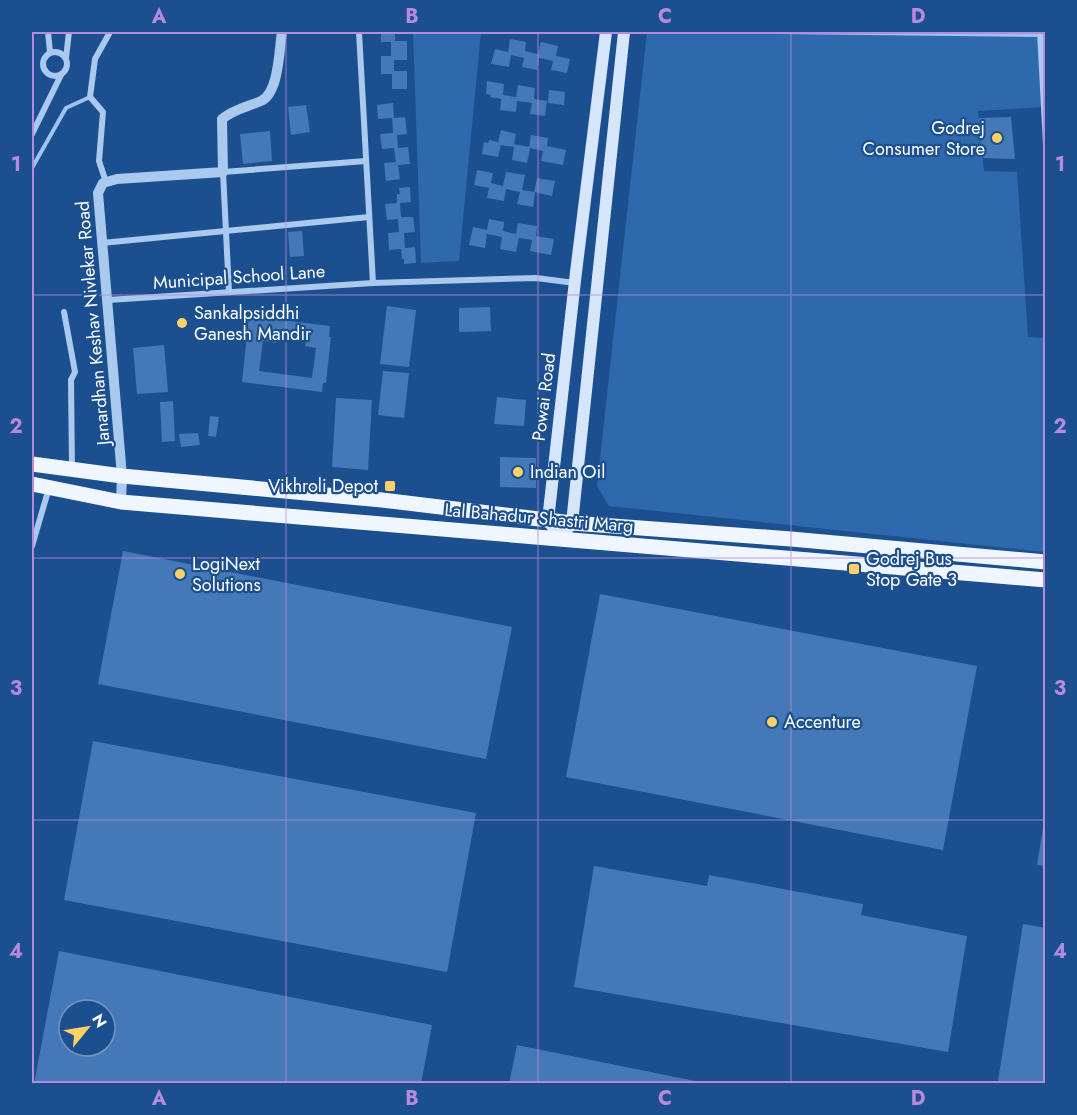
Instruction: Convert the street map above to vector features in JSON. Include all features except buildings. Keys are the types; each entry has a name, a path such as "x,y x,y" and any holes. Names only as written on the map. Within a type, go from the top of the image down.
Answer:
{"main road":[{"name":"Powai Road","path":"548,520 606,32"},
{"path":"548,520 560,538 572,523 624,32"},
{"name":"Lal Bahadur Shastri Marg","path":"32,464 122,476 382,500 572,523 791,539 1046,562"},
{"name":"Lal Bahadur Shastri Marg","path":"32,484 121,502 1046,580"},
{"path":"380,523 382,500"}],"street":[{"path":"48,32 50,52 44,60 44,69 52,75 61,75"},
{"path":"32,134 61,75 67,68 69,32"},
{"path":"106,182 99,161 103,112 90,97 96,59 110,32"},
{"path":"229,292 222,119 233,110 267,98 274,89 282,32"},
{"path":"359,32 373,283"},
{"path":"600,32 606,32"},
{"path":"1040,32 1046,144"},
{"path":"50,52 59,52 66,58"},
{"path":"223,172 366,161"},
{"name":"Janardhan Keshav Nivlekar Road","path":"121,502 122,476 98,193 103,183 117,179 223,172"},
{"path":"102,243 369,217"},
{"name":"Municipal School Lane","path":"108,300 373,283 536,278 575,283"},
{"path":"63,312 75,372 71,380 72,469"},
{"path":"32,546 50,487"}],"shaded area":[{"path":"413,32 481,32 459,261 421,263"},
{"path":"647,32 1039,32 1044,107 978,111 984,171 1017,172 1028,337 1045,338 1045,552 609,506 597,486"}],"waterway":[{"path":"782,32 1036,35"},
{"path":"32,168 66,108 90,97"}],"place":[{"name":"Godrej Consumer Store","path":"997,138"},
{"name":"Sankalpsiddhi Ganesh Mandir","path":"182,323"},
{"name":"Indian Oil","path":"518,472"},
{"name":"Vikhroli Depot","path":"390,486"},
{"name":"Godrej Bus Stop Gate 3","path":"854,569"},
{"name":"LogiNext Solutions","path":"180,574"},
{"name":"Accenture","path":"772,722"}]}
